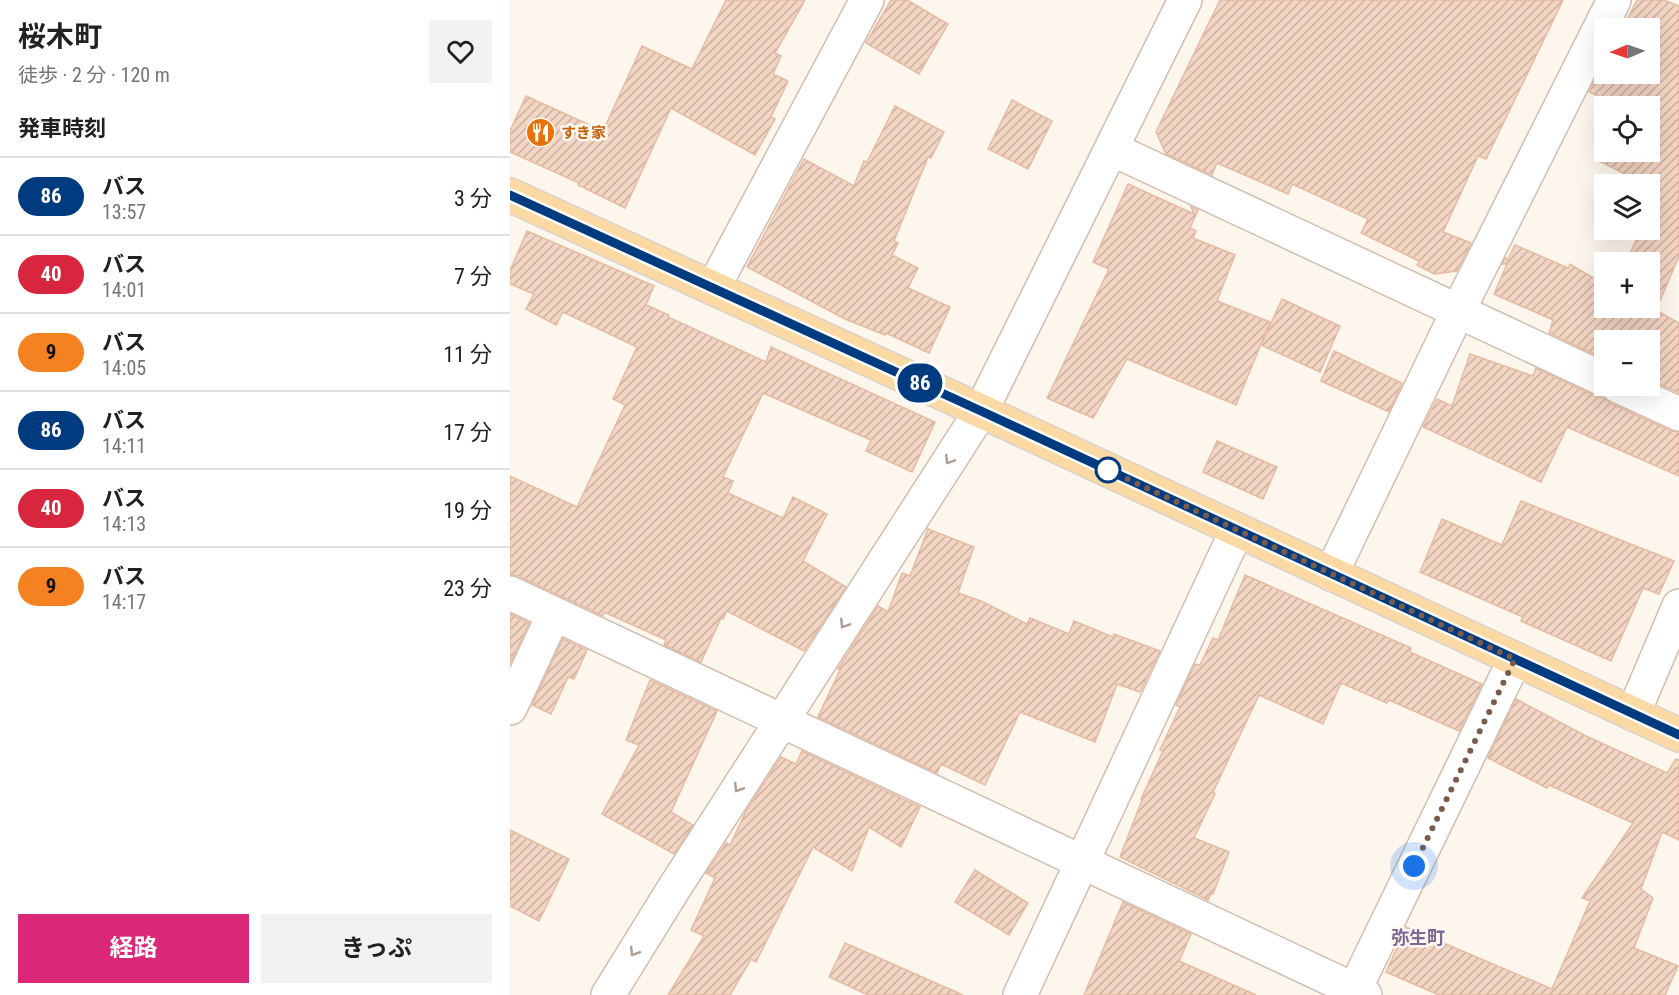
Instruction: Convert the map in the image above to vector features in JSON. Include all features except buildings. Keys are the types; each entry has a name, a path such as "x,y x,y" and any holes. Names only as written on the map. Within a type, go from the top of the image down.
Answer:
{"main road":[{"path":"513,204 713,288 1679,735"}],"street":[{"path":"713,288 867,0"},
{"path":"608,995 781,720 981,411 1185,0"},
{"path":"1330,574 1458,311 1614,0"},
{"path":"1112,149 1594,375"},
{"path":"1640,396 1679,414"},
{"path":"1020,995 1237,530"},
{"path":"510,593 1357,993 1515,659"},
{"path":"1633,714 1679,606"},
{"path":"510,708 554,614"}],"bus line":[{"name":"86","path":"510,195 1679,735"}],"place":[{"name":"すき家","path":"540,133"}],"district":[{"name":"弥生町","path":"1418,937"}],"route":[{"path":"1108,470 1515,659 1414,866"}]}
